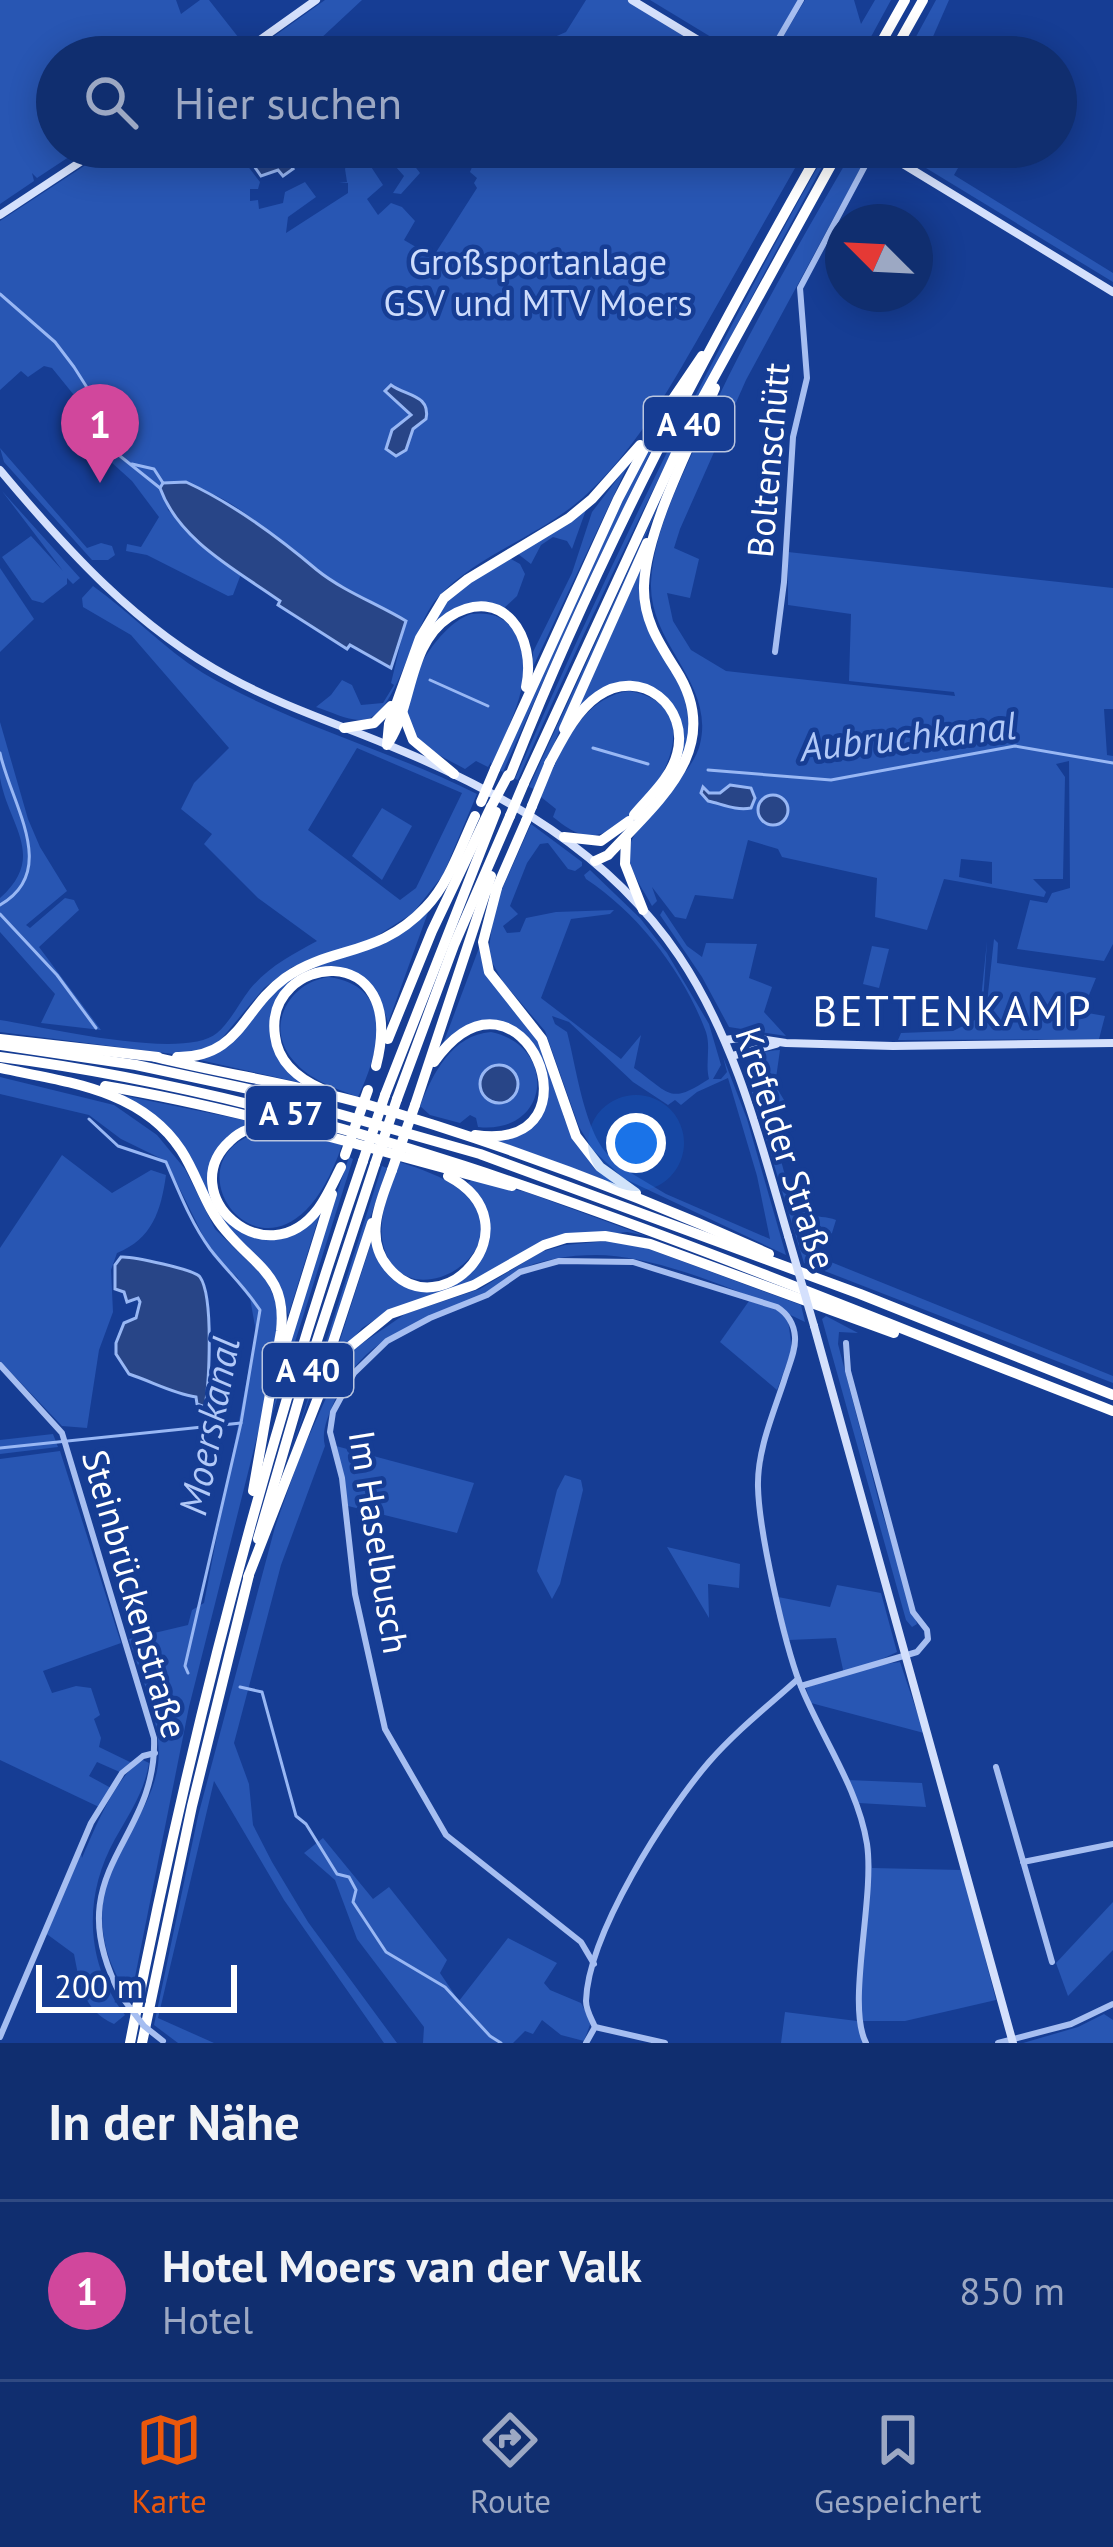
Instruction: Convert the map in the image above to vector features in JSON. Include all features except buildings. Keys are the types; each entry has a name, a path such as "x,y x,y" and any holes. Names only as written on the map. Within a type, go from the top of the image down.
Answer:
{"highway":[{"path":"885,36 905,0"},
{"path":"903,36 923,0"},
{"name":"A 40","path":"130,2043 177,1812 246,1536 490,806 716,340 810,168"},
{"name":"A 40","path":"391,1097 524,783 649,507 829,168"},
{"path":"452,1000 549,764 743,324"},
{"path":"514,724 662,415 716,340"},
{"path":"387,745 426,622 444,598 548,533 592,499 662,415"},
{"path":"564,837 601,841 628,827 680,773 694,736 694,712 686,688 655,636 644,600 645,570 672,491"},
{"path":"344,728 374,723 402,699 434,632 460,612 486,608 514,622 530,650 530,668 504,773"},
{"path":"549,764 575,720 603,693 631,686 661,697 673,709 679,723 678,752 670,772 608,856 595,862"},
{"path":"402,699 407,732 454,774"},
{"path":"0,1042 155,1057 213,1052 283,980 310,964 382,942 401,929 430,903 475,816 490,806"},
{"path":"425,947 490,806"},
{"path":"262,1438 301,1288 343,1161 475,816"},
{"path":"248,1577 308,1422 510,816"},
{"path":"628,827 625,864 644,910"},
{"path":"496,888 484,927 485,962 496,983 542,1039 567,1119 600,1167 632,1191 860,1294"},
{"path":"347,1099 296,1074 275,1043 276,1010 291,987 316,973 332,971 361,981 384,1018 376,1066"},
{"path":"424,1081 452,1040 475,1028 508,1030 538,1054 544,1096 531,1119 497,1136 457,1132"},
{"name":"A 57","path":"0,1042 156,1070 380,1123 480,1154 860,1294 1113,1395"},
{"name":"A 57","path":"0,1057 133,1077 254,1103 417,1148 574,1202 1113,1411"},
{"path":"155,1057 347,1099 457,1132 715,1230"},
{"path":"0,1068 156,1095 574,1202"},
{"path":"48,1078 116,1096 165,1128 193,1168 221,1227 268,1272 277,1287 284,1310 246,1536"},
{"path":"327,1137 267,1126 240,1133 213,1169 215,1196 238,1227 266,1236 295,1230 320,1207 343,1161"},
{"path":"386,1186 376,1238 390,1270 416,1285 434,1286 448,1284 469,1271 486,1238 479,1204 464,1185 409,1161"},
{"name":"A 40","path":"142,2043 192,1806 248,1577 369,1162"},
{"path":"308,1422 336,1364 374,1324 412,1304 475,1285 521,1254 566,1238 605,1236 650,1244 850,1319 966,1355"}],"main road":[{"path":"265,36 316,0"},
{"path":"632,0 691,36"},
{"path":"0,215 71,168"},
{"path":"909,168 1113,292"},
{"name":"Krefelder Straße","path":"0,470 96,576 175,644 250,688 454,774 520,808 595,862 644,910 687,968 732,1056 788,1236 1012,2041"},
{"path":"725,1040 746,1037 893,1046 1113,1043"},
{"path":"732,1056 786,1043"}],"street":[{"path":"780,36 801,0"},
{"name":"Boltenschütt","path":"775,652 793,437 807,378 800,288 864,168"},
{"name":"Im Haselbusch","path":"594,1964 581,1942 446,1835 385,1729 355,1594 342,1478 330,1432 333,1412 354,1373 404,1330 471,1303 520,1272 582,1258 634,1262 777,1307 790,1319 795,1338 766,1434 758,1487 800,1683 851,1791 866,1842 869,1911 858,2008 866,2043"},
{"path":"665,2043 595,2026 585,2006 594,1964 614,1913 661,1826 709,1762 800,1683 925,1646 927,1630 913,1612 848,1371 846,1343"},
{"name":"Steinbrückenstraße","path":"0,1365 62,1433 145,1700 155,1753 149,1789 112,1858 100,1901 101,1945 121,1996 144,2026 164,2042"},
{"path":"0,2037 91,1822 122,1773 143,1756 155,1753"},
{"path":"996,1767 1052,1962"},
{"path":"1023,1862 1113,1844"},
{"path":"998,2043 1071,2024 1113,2003"},
{"path":"586,2043 595,2026"}],"green space":[{"path":"0,0 176,0 181,14 200,0 209,0 237,36 36,36 36,168 52,168 37,178 32,173 34,181 0,204"},
{"path":"325,0 362,0 323,36 274,36"},
{"path":"586,0 632,0 691,36 557,36 566,32"},
{"path":"650,0 798,0 778,36 709,36"},
{"path":"805,0 854,0 861,24 875,0 891,0 871,36 784,36"},
{"path":"936,0 949,0 933,36 916,36"},
{"name":"Großsportanlage GSV und MTV Moers","path":"81,168 249,168 260,182 258,189 250,189 250,201 258,200 259,209 283,203 285,192 305,182 316,197 288,217 286,233 348,193 348,183 339,182 347,182 345,168 372,168 383,185 367,199 378,215 391,203 402,207 415,221 404,240 433,257 477,188 472,168 795,168 668,389 624,454 571,508 474,567 439,596 384,706 360,720 316,707 342,680 352,685 361,705 383,703 394,685 406,621 323,574 228,502 185,485 162,484 168,510 241,574 233,595 147,555 126,551 127,544 141,547 159,517 132,481 100,452 82,405 52,368 44,366 28,377 21,371 0,390 0,221"},
{"path":"397,168 416,168 420,173 401,194 393,193 404,176"},
{"path":"817,168 822,168 668,460 515,779 664,459"},
{"path":"843,168 861,168 841,204 825,204 825,234 746,380 680,529 674,548 699,559 690,598 667,593 673,621 691,650 726,671 955,696 954,692 849,681 851,614 788,605 788,552 1113,588 1113,709 1104,709 1107,755 1113,756 1113,944 1104,961 1017,949 1030,900 1047,903 1052,893 1070,888 1069,761 1056,764 1065,777 1063,879 1033,879 1046,892 1044,897 944,879 927,930 875,917 877,878 782,857 778,849 748,840 733,899 695,895 686,919 675,917 652,887 657,901 652,906 633,870 630,845 694,758 702,722 691,683 653,605 653,565 681,478 732,369","holes":["961,859 992,862 992,884 959,877"]},
{"path":"926,168 958,168 954,175 1113,273 1113,282"},
{"path":"669,414 503,772 498,769 645,453"},
{"path":"0,448 87,548 101,543 112,546 115,555 92,560 4,462"},
{"path":"628,465 533,667 533,652 572,573 592,512"},
{"path":"674,471 534,789 529,787"},
{"path":"2,491 80,578 73,584 67,578 67,584 43,603 32,600 2,557 31,536 63,571"},
{"path":"587,507 572,549 567,541 553,537 541,545 531,564 518,554"},
{"path":"511,559 525,574 517,596 502,610 487,605 429,623 458,588"},
{"path":"643,564 645,601 681,688 688,741 669,782 607,850 663,787 681,753 674,707 632,683 576,713"},
{"path":"0,568 34,619 0,652"},
{"path":"93,586 188,663 236,691 477,794 443,875 413,913 369,941 292,967 264,988 218,1043 194,1052 173,1054 0,1032 0,1020 146,1043 200,1041 222,1028 265,974 317,941 258,898 204,844 212,834 181,809 194,783 229,748 131,635 83,607 82,598","holes":["357,748 462,793 416,888 400,900 308,830"]},
{"path":"471,614 505,621 521,647 524,664 519,699 491,767 491,762 488,767 476,761 465,769 417,737 407,707 424,659 446,630"},
{"path":"629,691 657,701 671,719 673,742 666,766 652,791 615,827 596,835 578,833 553,817 556,809 541,797 542,792 585,715 597,704"},
{"path":"0,722 28,819 67,891 26,925 30,928 65,898 74,900 79,910 39,947 101,1030 41,1023 55,994 0,932 0,898 14,883 23,854 0,778"},
{"path":"382,808 412,826 382,880 352,856"},
{"path":"531,824 582,862 575,871 568,869 548,843 540,844 510,906 518,914 503,926 507,933 520,932 526,918 614,910 571,919 541,998 621,1059 641,1035 634,1068 663,1090 686,1092 709,1079 707,1038 697,1010 658,946 584,875 590,870 640,918 667,953 709,1024 721,1065 713,1079 727,1072 723,1057 747,1119 786,1255 623,1178 593,1150 579,1127 545,1031 503,982 488,955 495,905","holes":["552,1016 569,1022 633,1082 668,1105 675,1100 681,1105 728,1078 770,1239 666,1194 616,1164 646,1135 612,1158 603,1148 588,1118 567,1032"]},
{"path":"430,907 388,1023 374,994 348,971 288,985 273,1008 273,1044 306,1084 200,1060 285,982 384,944"},
{"path":"663,910 687,946 702,957 706,943 757,944 749,978 772,987 764,1012 786,1036 729,1027 660,915"},
{"path":"994,939 997,963 1096,978 1082,1012 1105,1016 1099,1039 898,1040 901,1033 953,1031 979,1018 987,941 985,1021"},
{"path":"872,946 889,949 879,988 863,984"},
{"path":"479,948 484,969 530,1025 546,1056 565,1121 616,1184 495,1140 517,1132 533,1117 547,1075 530,1043 505,1027 474,1027 443,1044"},
{"path":"329,977 351,983 374,1008 376,1042 358,1097 307,1073 293,1060 281,1034 281,1021 292,997 302,987"},
{"path":"491,1032 513,1040 536,1070 532,1104 520,1118 502,1126 478,1127 470,1115 460,1123 430,1115 420,1106 446,1058 477,1035","holes":["490,1066 518,1075 515,1092 479,1083"]},
{"path":"780,1050 775,1085 784,1100 772,1120 788,1183 808,1213 836,1220 832,1233 813,1248 821,1258 1113,1376 1113,1383 804,1263 747,1076 757,1056"},
{"path":"0,1077 114,1105 157,1135 185,1169 215,1229 266,1279 277,1304 261,1421 189,1707 131,1997 106,1948 104,1893 116,1857 152,1790 159,1749 150,1701 129,1639 188,1625 192,1610 204,1603 256,1332 250,1298 237,1277 213,1256 166,1161 121,1139 89,1115 0,1094"},
{"path":"121,1095 258,1123 216,1156 218,1208 263,1238 320,1213 288,1316 284,1297 228,1231 181,1146"},
{"path":"266,1131 294,1132 342,1145 316,1198 288,1223 260,1227 237,1216 223,1194 220,1169 233,1146"},
{"path":"62,1155 112,1193 151,1170 166,1175 153,1222 139,1240 117,1253 111,1270 113,1312 99,1350 87,1428 62,1426 0,1361 0,1248"},
{"path":"349,1157 353,1159 269,1424 301,1300"},
{"path":"400,1162 453,1185 478,1213 481,1235 472,1255 456,1270 435,1279 413,1278 395,1268 383,1244 383,1212"},
{"path":"382,1166 387,1168 289,1458"},
{"path":"472,1180 526,1192 646,1236 627,1232 543,1241 473,1282 389,1311 362,1328 333,1362 372,1240 379,1258 413,1286 461,1277 478,1263 488,1238 466,1184"},
{"path":"608,1241 646,1248 801,1305 805,1322 675,1269 621,1257 576,1256 516,1272 475,1299 390,1337 359,1362 327,1419 325,1446 281,1565 234,1743 249,1784 253,1825 272,1862 308,1922 397,2043 384,2043 284,1900 214,1781 158,2018 214,2043 178,2043 154,2025 198,1816 275,1527 339,1369 354,1349 405,1314 480,1289 541,1252"},
{"path":"749,1301 776,1309 788,1320 792,1349 777,1390 720,1342"},
{"path":"826,1316 858,1333 839,1332 838,1344 917,1624 912,1627 906,1620 822,1319"},
{"path":"53,1434 58,1447 0,1454 0,1440"},
{"path":"336,1446 474,1483 457,1533 348,1506"},
{"path":"60,1451 121,1643 43,1671 52,1693 76,1686 91,1688 100,1715 94,1719 99,1747 132,1763 122,1773 97,1762 89,1776 111,1788 99,1807 0,1760 0,1459"},
{"path":"565,1475 581,1480 583,1490 552,1599 537,1571"},
{"path":"667,1547 740,1564 739,1588 708,1584 709,1618"},
{"path":"837,1585 881,1593 897,1652 865,1667 900,1662 924,1733 811,1703 806,1688 844,1674 836,1638 789,1640 778,1597 830,1607"},
{"path":"143,1760 149,1763 144,1784 105,1861 94,1906 93,1929 102,1974 125,2015 114,2024 89,2004 74,1954 44,1932 80,1847 82,1858 115,1789"},
{"path":"847,1780 922,1783 926,1807 859,1803"},
{"path":"323,1838 373,1899 389,1887 447,1960 440,1973 459,2001 508,1938 557,1963 544,1983 581,2003 591,2022 584,2041 561,2035 542,2020 533,2034 525,2031 513,2043 423,2043 424,2027 357,1939 335,1880 304,1853"},
{"path":"868,1842 872,1868 962,1870 996,2000 905,2021 859,2021 866,2043 781,2043 785,2012 857,2021 870,1894"},
{"path":"1113,1902 1113,1950 1068,1996 1056,1963"},
{"path":"1104,2014 1113,2020 1113,2043 1023,2043 1078,2027"}],"shaded area":[{"path":"255,168 293,169 283,176 278,170 261,176"},
{"path":"391,385 421,401 427,411 426,419 413,429 406,450 396,456 386,449 392,430 411,415 385,391"},
{"path":"186,482 254,522 338,584 406,621 391,668 350,645 347,649 278,605 280,601 195,539 160,488 163,483"},
{"path":"730,785 751,788 755,798 751,808 708,801 701,793 703,787 709,793 720,793"},
{"path":"773,795 788,810 773,825 758,810"},
{"path":"499,1065 513,1070 518,1084 513,1098 499,1103 485,1098 480,1084 485,1070"},
{"path":"121,1257 200,1277 209,1321 205,1407 197,1404 196,1397 129,1374 116,1354 124,1323 136,1318 140,1302 138,1298 127,1302 124,1292 115,1289 115,1265"}],"waterway":[{"name":"Aubruchkanal","path":"0,294 55,342 74,367 93,397 110,448 160,488"},
{"path":"132,464 154,469 163,483"},
{"name":"Aubruchkanal","path":"430,680 488,706"},
{"name":"Aubruchkanal","path":"708,770 831,780 1015,746 1113,763"},
{"name":"Aubruchkanal","path":"593,748 648,764"},
{"name":"Moerskanal","path":"0,753 29,855 27,874 18,891 0,905"},
{"name":"Moerskanal","path":"0,914 57,975 96,1028"},
{"name":"Moerskanal","path":"89,1119 118,1146 166,1162 203,1239 260,1310 241,1423 185,1666 188,1673"},
{"path":"0,1448 241,1423"},
{"name":"Moerskanal","path":"240,1687 262,1692 296,1816 337,1874 349,1877 356,1890 353,1902 386,1952 445,1987 501,2043"}],"place":[{"name":"Hotel Moers van der Valk","path":"100,483"}],"district":[{"name":"BETTENKAMP","path":"953,1011"}]}
